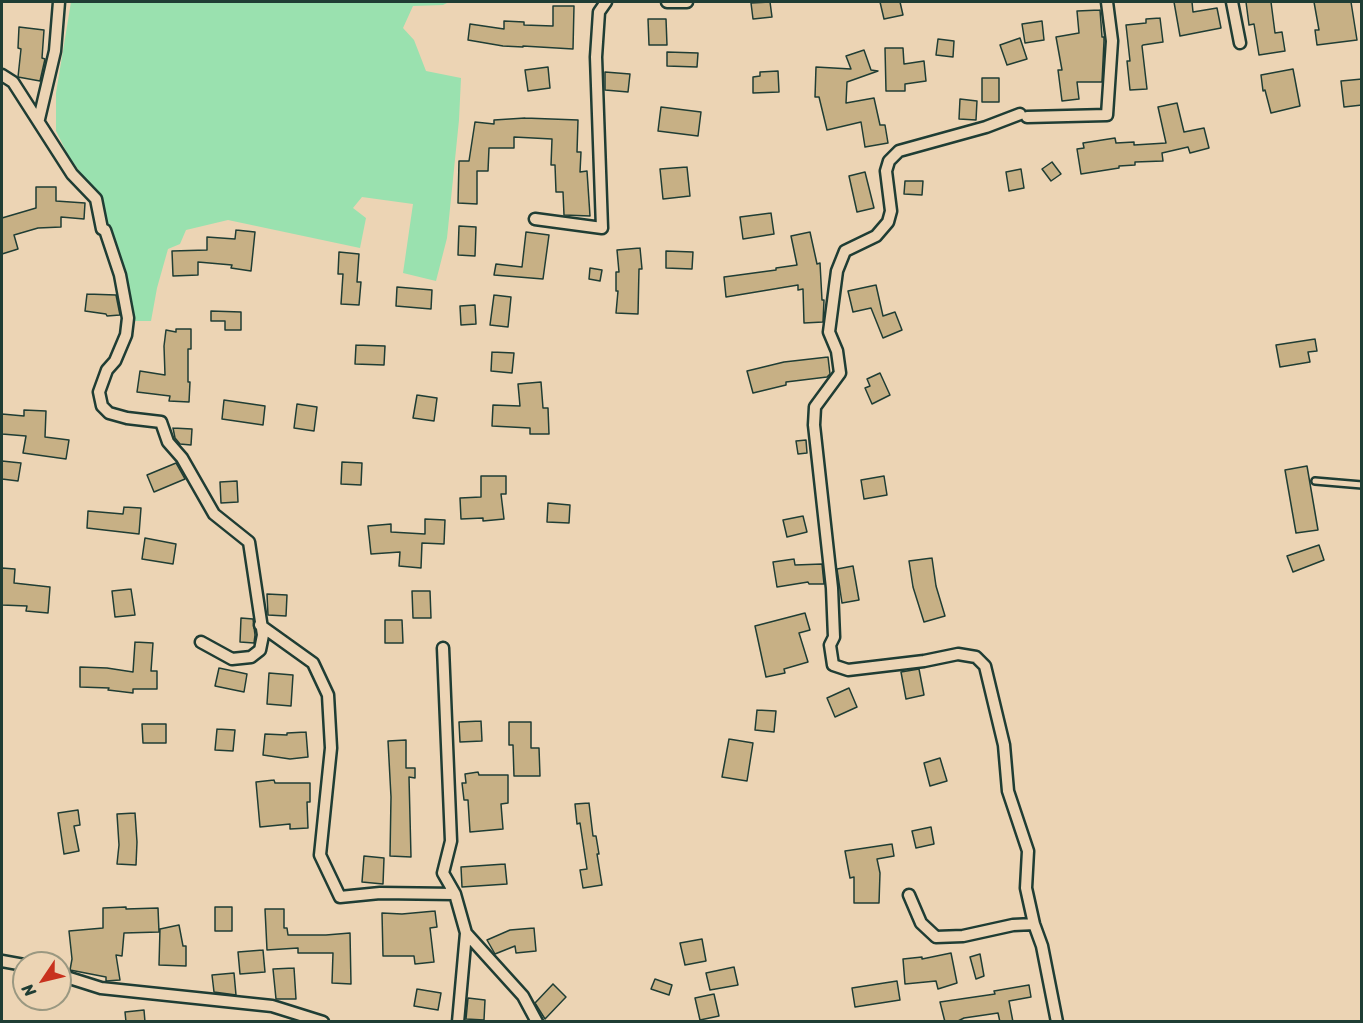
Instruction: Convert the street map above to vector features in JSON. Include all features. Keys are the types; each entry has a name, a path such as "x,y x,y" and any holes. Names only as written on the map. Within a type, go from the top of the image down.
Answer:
{"street":[{"path":"39,119 55,51 58,2"},
{"path":"535,219 602,228 596,57 599,12 606,2"},
{"path":"667,2 687,2"},
{"path":"1057,1022 1042,946 1034,924 1026,888 1028,851 1008,791 1004,745 985,666 976,657 958,654 924,661 848,670 833,665 830,645 834,637 832,588 814,425 815,406 840,373 837,351 829,332 837,271 845,251 876,236 888,222 891,211 886,171 889,161 898,151 1023,115 1107,115 1112,41 1107,2"},
{"path":"1232,2 1240,43"},
{"path":"2,75 14,82 72,174 96,199 102,229 105,230 120,275 128,318 126,335 115,361 107,370 99,392 102,406 109,413 127,418 161,422 168,442 182,458 214,514 249,542 263,635 260,651 251,657 232,658 201,642"},
{"path":"260,625 313,663 328,695 331,748 321,855 340,897 380,893 455,894"},
{"path":"442,648 451,842 443,873 455,894 466,933 458,1022"},
{"path":"909,895 921,922 936,938 963,936 1013,925 1034,924"},
{"path":"466,933 522,996 537,1022"},
{"path":"72,979 101,988 272,1006 323,1022"}],"lane":[{"path":"1314,481 1362,485"}],"green space":[{"path":"71,2 449,2 443,5 413,6 403,28 414,40 426,71 461,78 447,238 436,281 403,273 413,204 362,197 353,208 366,218 360,248 228,220 186,230 180,244 168,249 151,321 134,321 130,309 127,280 94,192 68,155 56,131 56,93"}],"building":[{"path":"770,2 772,17 753,19 751,3"},
{"path":"880,2 900,2 903,15 884,19"},
{"path":"1174,2 1192,2 1193,12 1217,8 1221,28 1180,36"},
{"path":"1246,2 1271,2 1275,33 1282,32 1285,51 1259,55 1254,24 1249,25"},
{"path":"1314,2 1351,2 1357,40 1317,45 1315,30 1319,30"},
{"path":"553,6 574,6 573,49 503,46 468,40 470,24 504,29 504,21 524,22 524,25 553,26"},
{"path":"1100,10 1102,37 1104,37 1102,82 1077,82 1079,99 1062,101 1058,70 1062,70 1056,37 1079,33 1077,11"},
{"path":"1160,18 1163,42 1142,46 1147,89 1130,90 1126,25 1146,23 1146,19"},
{"path":"648,19 666,19 667,45 649,45"},
{"path":"1042,21 1044,40 1025,43 1022,24"},
{"path":"19,27 44,30 42,58 45,59 40,81 18,77 21,49 18,48"},
{"path":"1020,38 1027,59 1007,65 1000,45"},
{"path":"938,39 954,41 953,57 936,55"},
{"path":"885,48 903,48 904,64 924,61 926,81 905,84 905,91 886,91"},
{"path":"864,50 871,70 878,71 847,82 846,103 874,98 880,125 885,125 888,143 865,147 861,122 827,130 819,97 815,97 816,67 851,69 846,56"},
{"path":"667,52 698,53 697,67 667,66"},
{"path":"548,67 550,88 528,91 525,70"},
{"path":"1293,69 1300,106 1271,113 1265,90 1263,91 1261,75"},
{"path":"778,71 779,92 753,93 753,77 760,76 760,72"},
{"path":"605,72 630,74 628,92 605,90"},
{"path":"982,78 999,78 999,102 982,102"},
{"path":"1362,79 1362,105 1344,107 1341,81"},
{"path":"960,99 977,101 976,120 959,119"},
{"path":"1177,103 1184,132 1204,128 1209,148 1190,153 1188,147 1162,153 1163,161 1135,162 1135,165 1081,174 1077,149 1084,148 1083,143 1115,138 1116,143 1134,142 1134,145 1166,143 1158,107"},
{"path":"661,107 701,112 698,136 658,131"},
{"path":"525,118 578,120 577,152 581,152 580,172 587,171 590,216 564,215 563,192 556,192 555,165 551,165 552,139 514,137 514,148 489,148 488,171 477,171 477,204 458,203 459,161 469,161 475,122 494,124 494,120"},
{"path":"1052,162 1061,174 1051,181 1042,169"},
{"path":"687,167 690,196 663,199 660,169"},
{"path":"1021,169 1024,188 1009,191 1006,172"},
{"path":"865,172 874,208 857,212 849,176"},
{"path":"905,181 923,181 922,195 904,194"},
{"path":"36,187 56,187 56,201 85,203 84,219 61,217 61,227 38,228 14,235 18,249 2,254 2,218 36,208"},
{"path":"771,213 774,234 743,239 740,217"},
{"path":"459,226 476,227 475,256 458,255"},
{"path":"236,230 255,232 251,271 231,268 232,265 198,262 198,275 173,276 172,251 207,250 207,237 235,239"},
{"path":"526,232 549,235 543,279 494,275 496,264 522,267"},
{"path":"810,232 817,264 820,263 822,300 824,300 823,322 804,323 803,289 798,290 798,285 726,297 724,277 797,265 791,236"},
{"path":"640,248 642,269 639,269 638,314 616,313 618,291 616,291 616,272 619,272 617,250"},
{"path":"666,251 693,252 692,269 666,268"},
{"path":"339,252 359,254 357,282 361,282 359,305 341,304 343,274 338,274"},
{"path":"590,268 602,270 600,281 589,279"},
{"path":"876,285 883,316 895,312 902,330 883,338 871,308 853,312 848,291"},
{"path":"397,287 432,290 431,309 396,306"},
{"path":"87,294 116,295 120,315 107,316 85,311"},
{"path":"494,295 511,297 508,327 490,325"},
{"path":"475,305 476,324 461,325 460,306"},
{"path":"211,311 241,312 241,330 225,330 225,321 211,321"},
{"path":"176,329 191,329 191,349 188,349 189,402 169,401 170,396 137,392 140,371 165,375 166,330 176,332"},
{"path":"1315,339 1317,351 1308,352 1310,362 1280,367 1276,345"},
{"path":"356,345 385,346 384,365 355,364"},
{"path":"492,352 514,353 512,373 491,371"},
{"path":"828,357 830,374 827,377 786,382 786,385 753,393 747,371 784,362"},
{"path":"880,373 890,395 872,404 865,388 870,386 867,379"},
{"path":"541,382 543,408 548,408 549,434 530,434 530,428 492,426 493,405 520,406 518,384"},
{"path":"417,395 437,398 434,421 413,418"},
{"path":"224,400 265,406 263,425 222,419"},
{"path":"297,404 317,407 314,431 294,428"},
{"path":"24,410 46,411 45,437 69,440 66,459 23,453 26,436 2,434 2,414 24,416"},
{"path":"173,428 192,429 191,445 180,444 175,438"},
{"path":"806,440 807,453 798,454 796,441"},
{"path":"2,461 21,463 18,481 2,479"},
{"path":"342,462 362,463 361,485 341,484"},
{"path":"176,463 185,479 154,492 147,475"},
{"path":"1307,466 1318,530 1296,533 1285,470"},
{"path":"481,476 506,476 506,494 501,494 504,519 483,521 483,518 461,519 460,498 481,497"},
{"path":"884,476 887,495 864,499 861,480"},
{"path":"237,481 238,502 221,503 220,482"},
{"path":"548,503 570,505 569,523 547,522"},
{"path":"124,507 141,508 139,534 87,528 88,511 123,514"},
{"path":"803,516 807,532 787,537 783,520"},
{"path":"425,519 445,520 444,544 422,543 421,568 399,566 400,552 371,554 368,526 391,524 391,532 425,534"},
{"path":"145,538 176,544 173,564 142,559"},
{"path":"1319,545 1324,560 1293,572 1287,556"},
{"path":"932,558 936,586 945,616 924,622 913,587 909,561"},
{"path":"794,559 795,565 822,564 824,584 809,584 808,582 777,587 773,562"},
{"path":"853,566 859,600 842,603 837,569"},
{"path":"2,568 15,569 14,583 50,587 48,613 26,611 27,606 2,605"},
{"path":"131,589 135,615 115,617 112,591"},
{"path":"412,591 430,591 431,618 413,618"},
{"path":"267,594 287,595 286,616 268,615"},
{"path":"805,613 810,630 799,633 808,662 784,669 785,673 766,677 755,626"},
{"path":"241,618 253,619 254,643 240,642"},
{"path":"385,620 402,620 403,643 385,643"},
{"path":"135,642 153,643 151,671 157,671 157,689 133,689 133,693 108,690 109,688 80,687 80,667 133,672"},
{"path":"219,668 247,674 244,692 215,686"},
{"path":"919,669 924,695 906,699 901,672"},
{"path":"269,673 293,675 291,706 267,704"},
{"path":"849,688 857,707 835,717 827,698"},
{"path":"757,710 776,711 774,732 755,730"},
{"path":"481,721 482,741 460,742 459,722"},
{"path":"509,722 531,722 531,748 539,748 540,776 514,776 513,745 509,745"},
{"path":"142,724 166,724 166,743 143,743"},
{"path":"217,729 235,730 233,751 215,750"},
{"path":"306,732 308,757 290,759 263,755 265,734 287,735 287,733"},
{"path":"729,739 753,743 747,781 722,777"},
{"path":"406,740 406,768 415,768 415,778 409,777 411,857 390,856 391,797 388,741"},
{"path":"940,758 947,781 930,786 924,763"},
{"path":"478,772 479,775 508,775 508,803 501,804 503,829 470,832 468,800 464,800 462,783 466,783 465,774"},
{"path":"274,780 275,783 310,783 310,802 307,802 308,828 290,829 290,824 260,827 256,782"},
{"path":"589,803 593,836 596,836 599,854 597,854 602,885 583,888 580,870 587,869 575,804"},
{"path":"78,810 80,825 74,826 79,851 64,854 58,813"},
{"path":"135,813 136,865 117,864 119,845 117,814"},
{"path":"931,827 934,844 916,848 912,831"},
{"path":"892,844 894,856 877,859 880,873 879,903 854,903 854,877 850,878 845,851"},
{"path":"364,856 384,858 383,884 362,882"},
{"path":"505,864 507,884 462,887 461,867"},
{"path":"215,907 232,907 232,931 215,931"},
{"path":"103,908 158,908 159,932 124,933 122,956 116,955 120,980 106,981 106,977 72,970 69,931 103,928"},
{"path":"265,909 284,909 284,928 287,928 288,935 350,933 351,984 332,983 333,953 298,953 298,948 267,950"},
{"path":"435,911 437,927 430,928 434,962 415,964 414,956 383,956 382,913"},
{"path":"179,925 183,946 186,946 186,966 159,965 160,929"},
{"path":"534,928 536,951 516,953 515,946 495,954 487,940 510,930"},
{"path":"702,939 706,961 685,965 680,943"},
{"path":"263,950 265,972 240,974 238,952"},
{"path":"951,953 957,983 938,989 936,981 905,984 903,959 922,957 922,959"},
{"path":"980,954 984,976 976,979 970,957"},
{"path":"734,967 738,985 710,990 706,973"},
{"path":"294,968 296,999 276,999 273,969"},
{"path":"234,973 236,995 214,992 212,975"},
{"path":"655,979 672,985 669,995 651,989"},
{"path":"897,981 900,1000 855,1007 852,988"},
{"path":"553,984 566,997 545,1019 535,1003"},
{"path":"1029,985 1031,997 1009,1001 1013,1022 1000,1022 998,1013 964,1018 956,1022 945,1022 940,1002 995,994 994,991"},
{"path":"417,989 441,993 438,1010 414,1006"},
{"path":"714,994 719,1016 700,1020 695,998"},
{"path":"468,998 485,1000 484,1020 466,1019"},
{"path":"144,1010 145,1022 126,1022 125,1012"}]}
